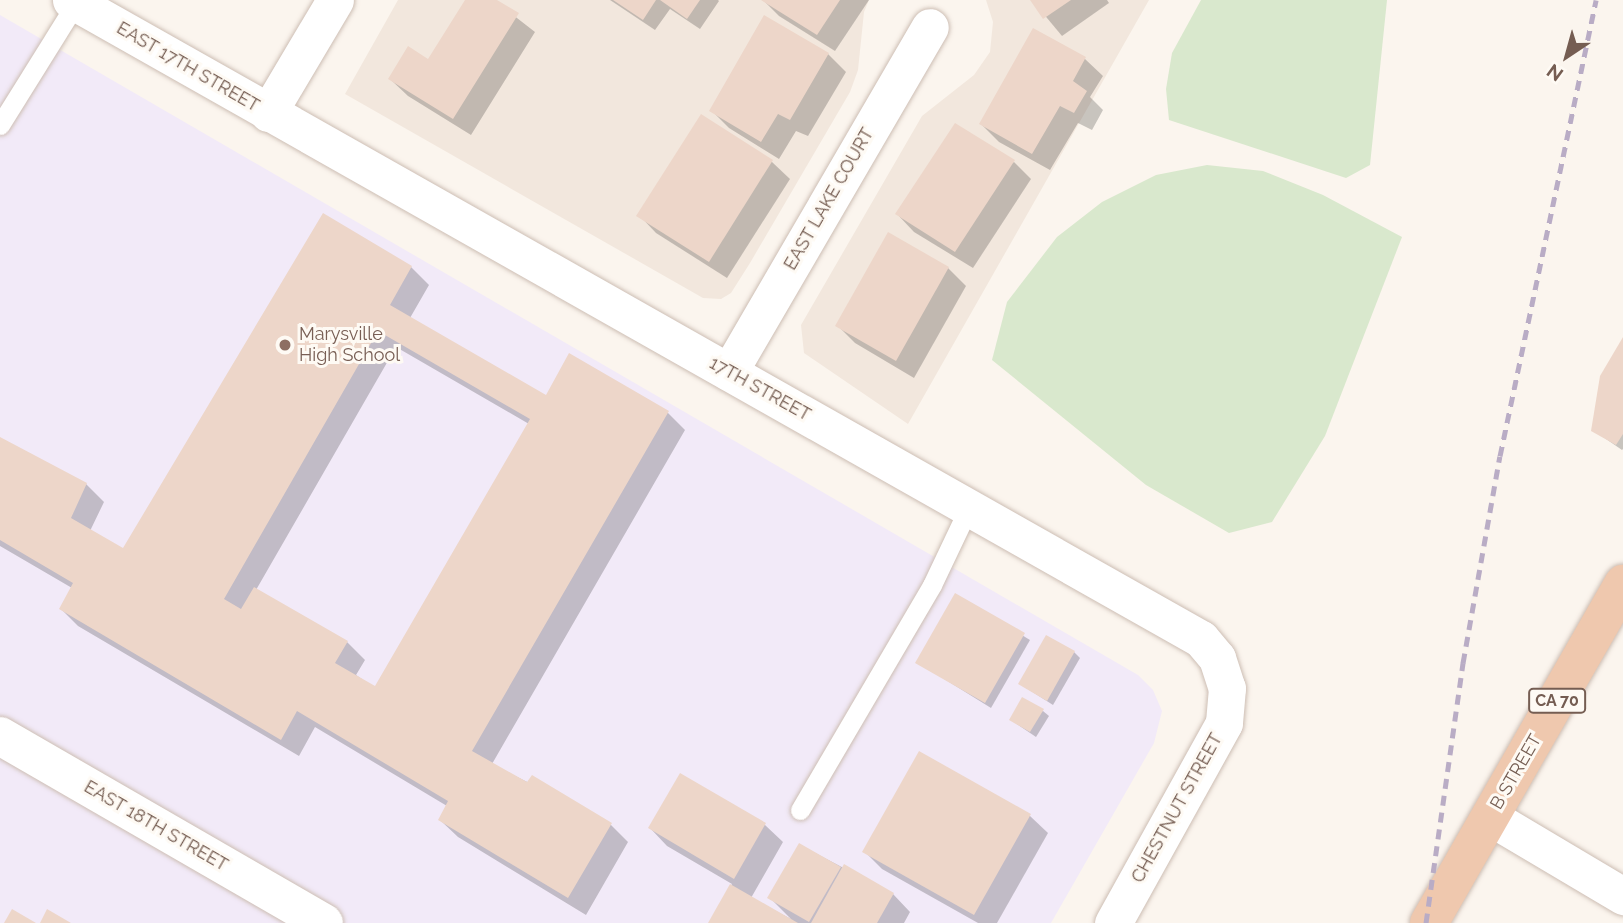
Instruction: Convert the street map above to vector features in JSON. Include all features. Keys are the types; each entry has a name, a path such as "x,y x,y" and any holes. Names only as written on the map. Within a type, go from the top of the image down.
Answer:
{"highway":[{"name":"B STREET","path":"1429,923 1623,584"}],"street":[{"path":"268,113 335,0"},
{"name":"EAST 17TH STREET","path":"74,2 268,113"},
{"name":"EAST LAKE COURT","path":"729,372 930,27"},
{"name":"17TH STREET","path":"268,113 1201,639 1217,658 1227,688"},
{"name":"CHESTNUT STREET","path":"1113,923 1208,757 1224,723 1227,688"},
{"name":"EAST 18TH STREET","path":"0,736 318,920"},
{"path":"1490,817 1623,896"}],"lane":[{"path":"0,125 74,2"},
{"path":"800,810 932,585 969,507"}],"shaded area":[{"path":"398,0 869,0 864,12 858,70 850,92 750,263 731,293 721,299 703,298 345,94"},
{"path":"986,0 1149,0 908,424 804,353 801,325 922,116 974,75 990,52 993,22"},
{"name":"Marysville High School","path":"0,15 1138,675 1153,690 1162,711 1154,743 1051,923 0,923"}],"green space":[{"path":"1201,0 1387,0 1370,165 1346,178 1169,120 1166,89 1172,53"},
{"path":"1207,165 1263,171 1323,195 1402,237 1325,436 1272,522 1229,533 1146,485 992,360 1007,302 1057,237 1102,202 1156,175"}],"building":[{"path":"465,0 497,0 519,13 453,119 388,79 408,46 428,59"},
{"path":"613,0 656,0 643,20"},
{"path":"660,0 700,0 687,19"},
{"path":"761,0 840,0 817,35"},
{"path":"1030,0 1071,0 1043,19"},
{"path":"764,15 829,53 790,120 778,114 761,142 709,111"},
{"path":"1033,28 1086,57 1073,81 1087,91 1074,113 1060,106 1032,154 979,124"},
{"path":"701,114 773,160 709,262 636,216"},
{"path":"955,123 1015,160 955,252 895,214"},
{"path":"323,213 412,266 390,305 546,395 569,353 669,411 472,751 527,782 532,775 612,823 568,898 438,820 448,801 297,711 281,740 59,609 73,583 0,540 0,437 87,483 71,518 123,548","holes":["378,331 530,419 375,686 335,663 348,641 254,587 241,609 224,599"]},
{"path":"888,232 949,267 896,361 835,326"},
{"path":"1623,337 1623,434 1616,445 1591,431 1600,376"},
{"path":"955,593 1025,633 985,703 915,663"},
{"path":"1046,635 1075,651 1047,701 1018,684"},
{"path":"1022,697 1044,709 1030,732 1009,720"},
{"path":"919,751 1031,814 974,915 862,852"},
{"path":"680,773 766,823 734,879 648,828"},
{"path":"799,843 841,867 809,922 767,898"},
{"path":"844,864 894,893 877,923 811,923"},
{"path":"730,884 798,923 708,923"},
{"path":"12,909 36,923 4,923"},
{"path":"47,909 71,923 40,923"}],"railway":[{"path":"1426,923 1463,663 1500,456 1596,0"}],"place":[{"name":"Marysville High School","path":"285,345"}]}
